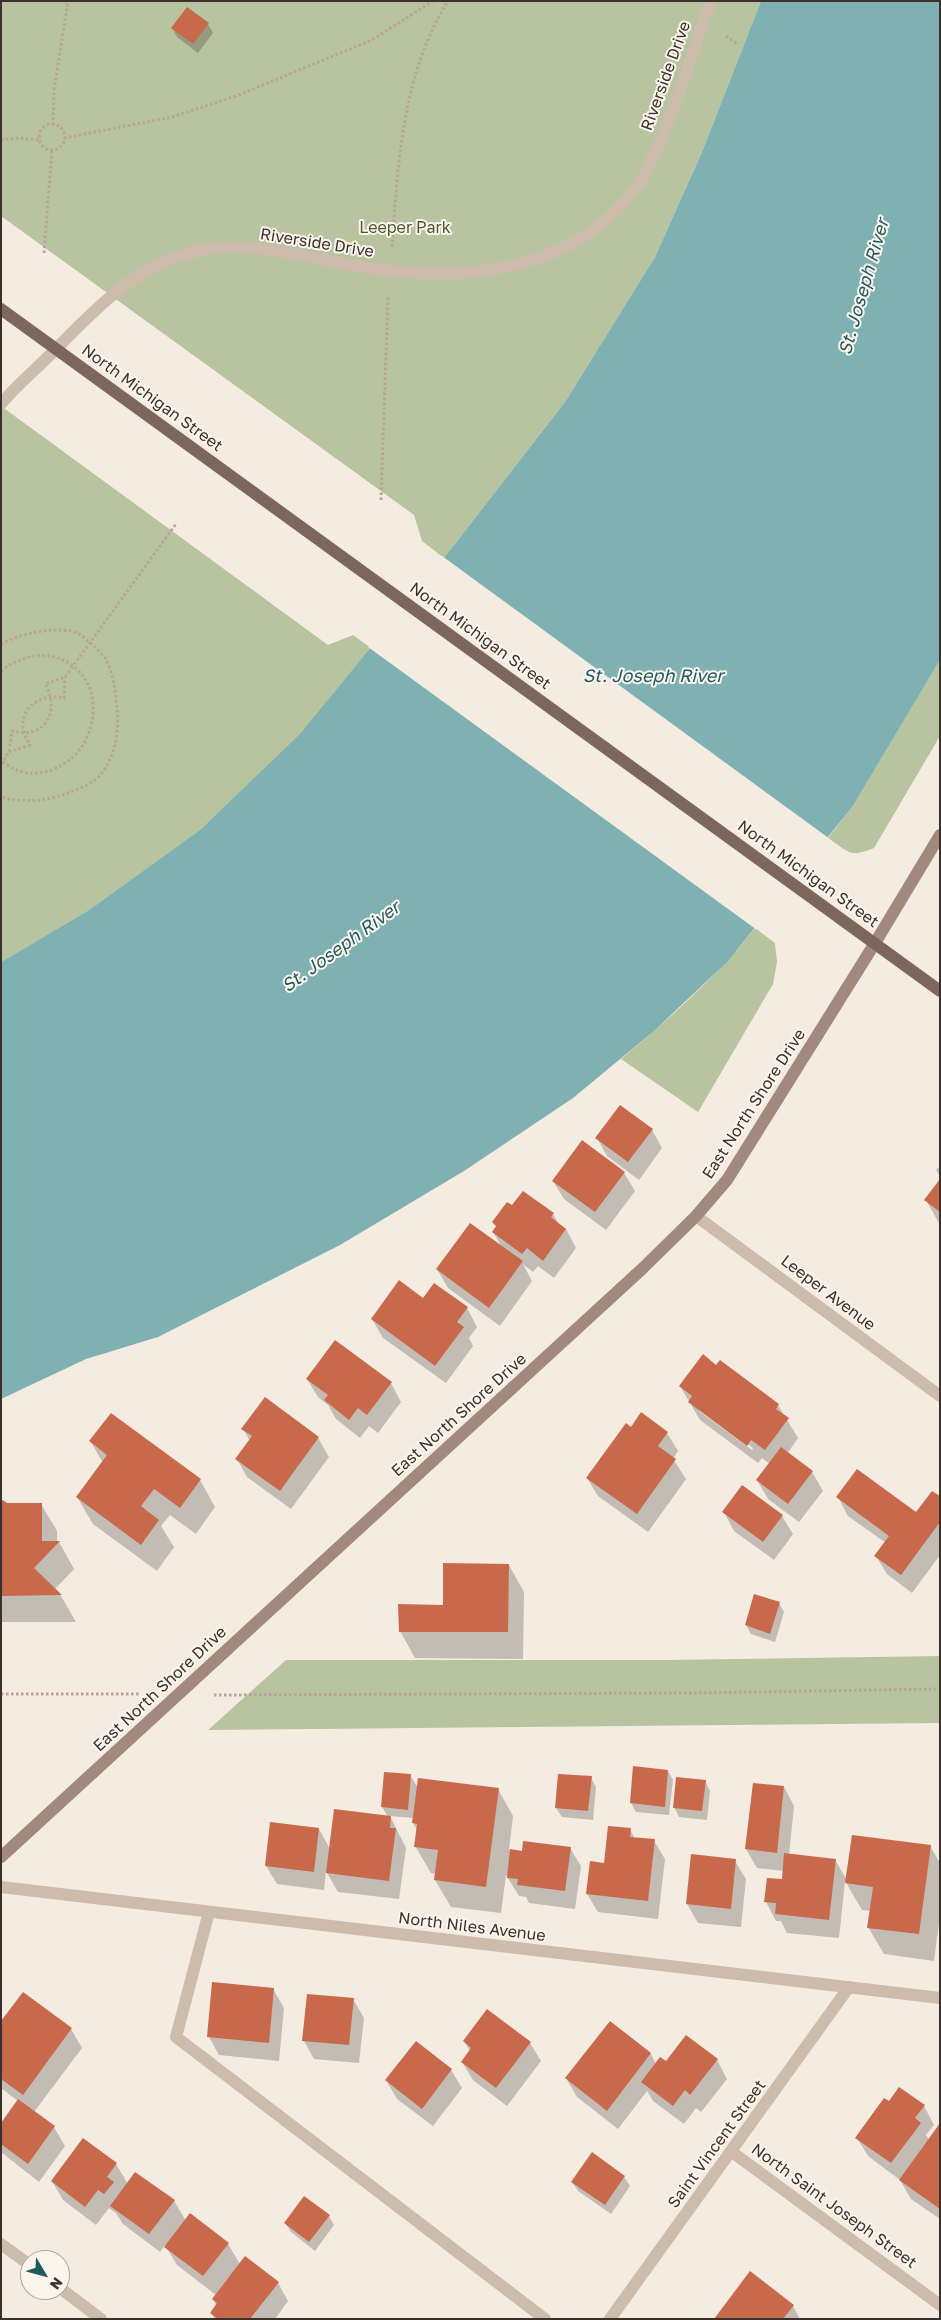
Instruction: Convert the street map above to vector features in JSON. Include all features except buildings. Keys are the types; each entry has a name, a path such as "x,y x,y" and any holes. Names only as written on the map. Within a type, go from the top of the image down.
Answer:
{"main road":[{"name":"North Michigan Street","path":"1,309 940,991"}],"street":[{"name":"Riverside Drive","path":"1,404 108,300 142,272 183,255 224,248 259,248 370,268 420,274 494,270 543,257 583,239 616,212 641,181 665,130 711,1"},
{"name":"East North Shore Drive","path":"1,1857 642,1269 696,1216 727,1180 940,835"},
{"name":"Leeper Avenue","path":"696,1216 940,1396"},
{"name":"North Niles Avenue","path":"1,1887 940,1998"},
{"path":"209,1912 176,2038 545,2319"},
{"name":"Saint Vincent Street","path":"610,2319 849,1987"},
{"name":"North Saint Joseph Street","path":"732,2152 940,2305"},
{"path":"1,2244 20,2258"},
{"path":"70,2295 102,2319"}],"path":[{"path":"53,125 54,90 68,1"},
{"path":"64,138 172,117 236,96 372,40 433,1"},
{"path":"53,125 62,131 64,138 62,145 52,150 43,147 39,140 42,129 53,125"},
{"path":"1,140 39,140"},
{"path":"44,253 52,150"},
{"path":"10,752 30,746 24,734 23,719 26,712 38,700 50,696 64,698 65,677 176,524"},
{"path":"1,644 23,635 44,631 78,634 103,655 108,663 116,695 118,725 109,762 94,781 57,797 46,799 12,800 1,797"},
{"path":"1,672 20,661 44,655 55,656 73,666 83,675 92,694 94,716 80,750 60,767 38,774 16,772 2,763 10,752 12,731 24,734 38,730 49,718 52,706 45,684 65,677"},
{"path":"219,1695 447,1692 691,1693 940,1689"},
{"path":"1,1694 133,1694"}],"green space":[{"name":"Leeper Park","path":"1,1 761,1 702,152 655,257 565,402 444,558 422,541 414,515 1,216"},
{"path":"1,406 328,645 353,635 371,648 300,735 201,829 89,910 1,962"},
{"path":"940,660 940,736 874,848 859,853 845,850 828,838 853,806"},
{"path":"755,928 775,943 777,962 773,984 698,1112 621,1059 691,997 724,964"},
{"path":"940,1656 940,1723 208,1730 286,1660 669,1660"}],"water":[{"name":"St. Joseph River","path":"761,1 940,1 940,660 853,806 727,962 654,1031 573,1098 464,1171 340,1245 158,1337 86,1359 1,1399 1,962 89,910 201,829 300,734 444,558 565,402 655,257 702,152"}],"pier":[{"path":"442,556 830,839 757,930 368,647"}]}
